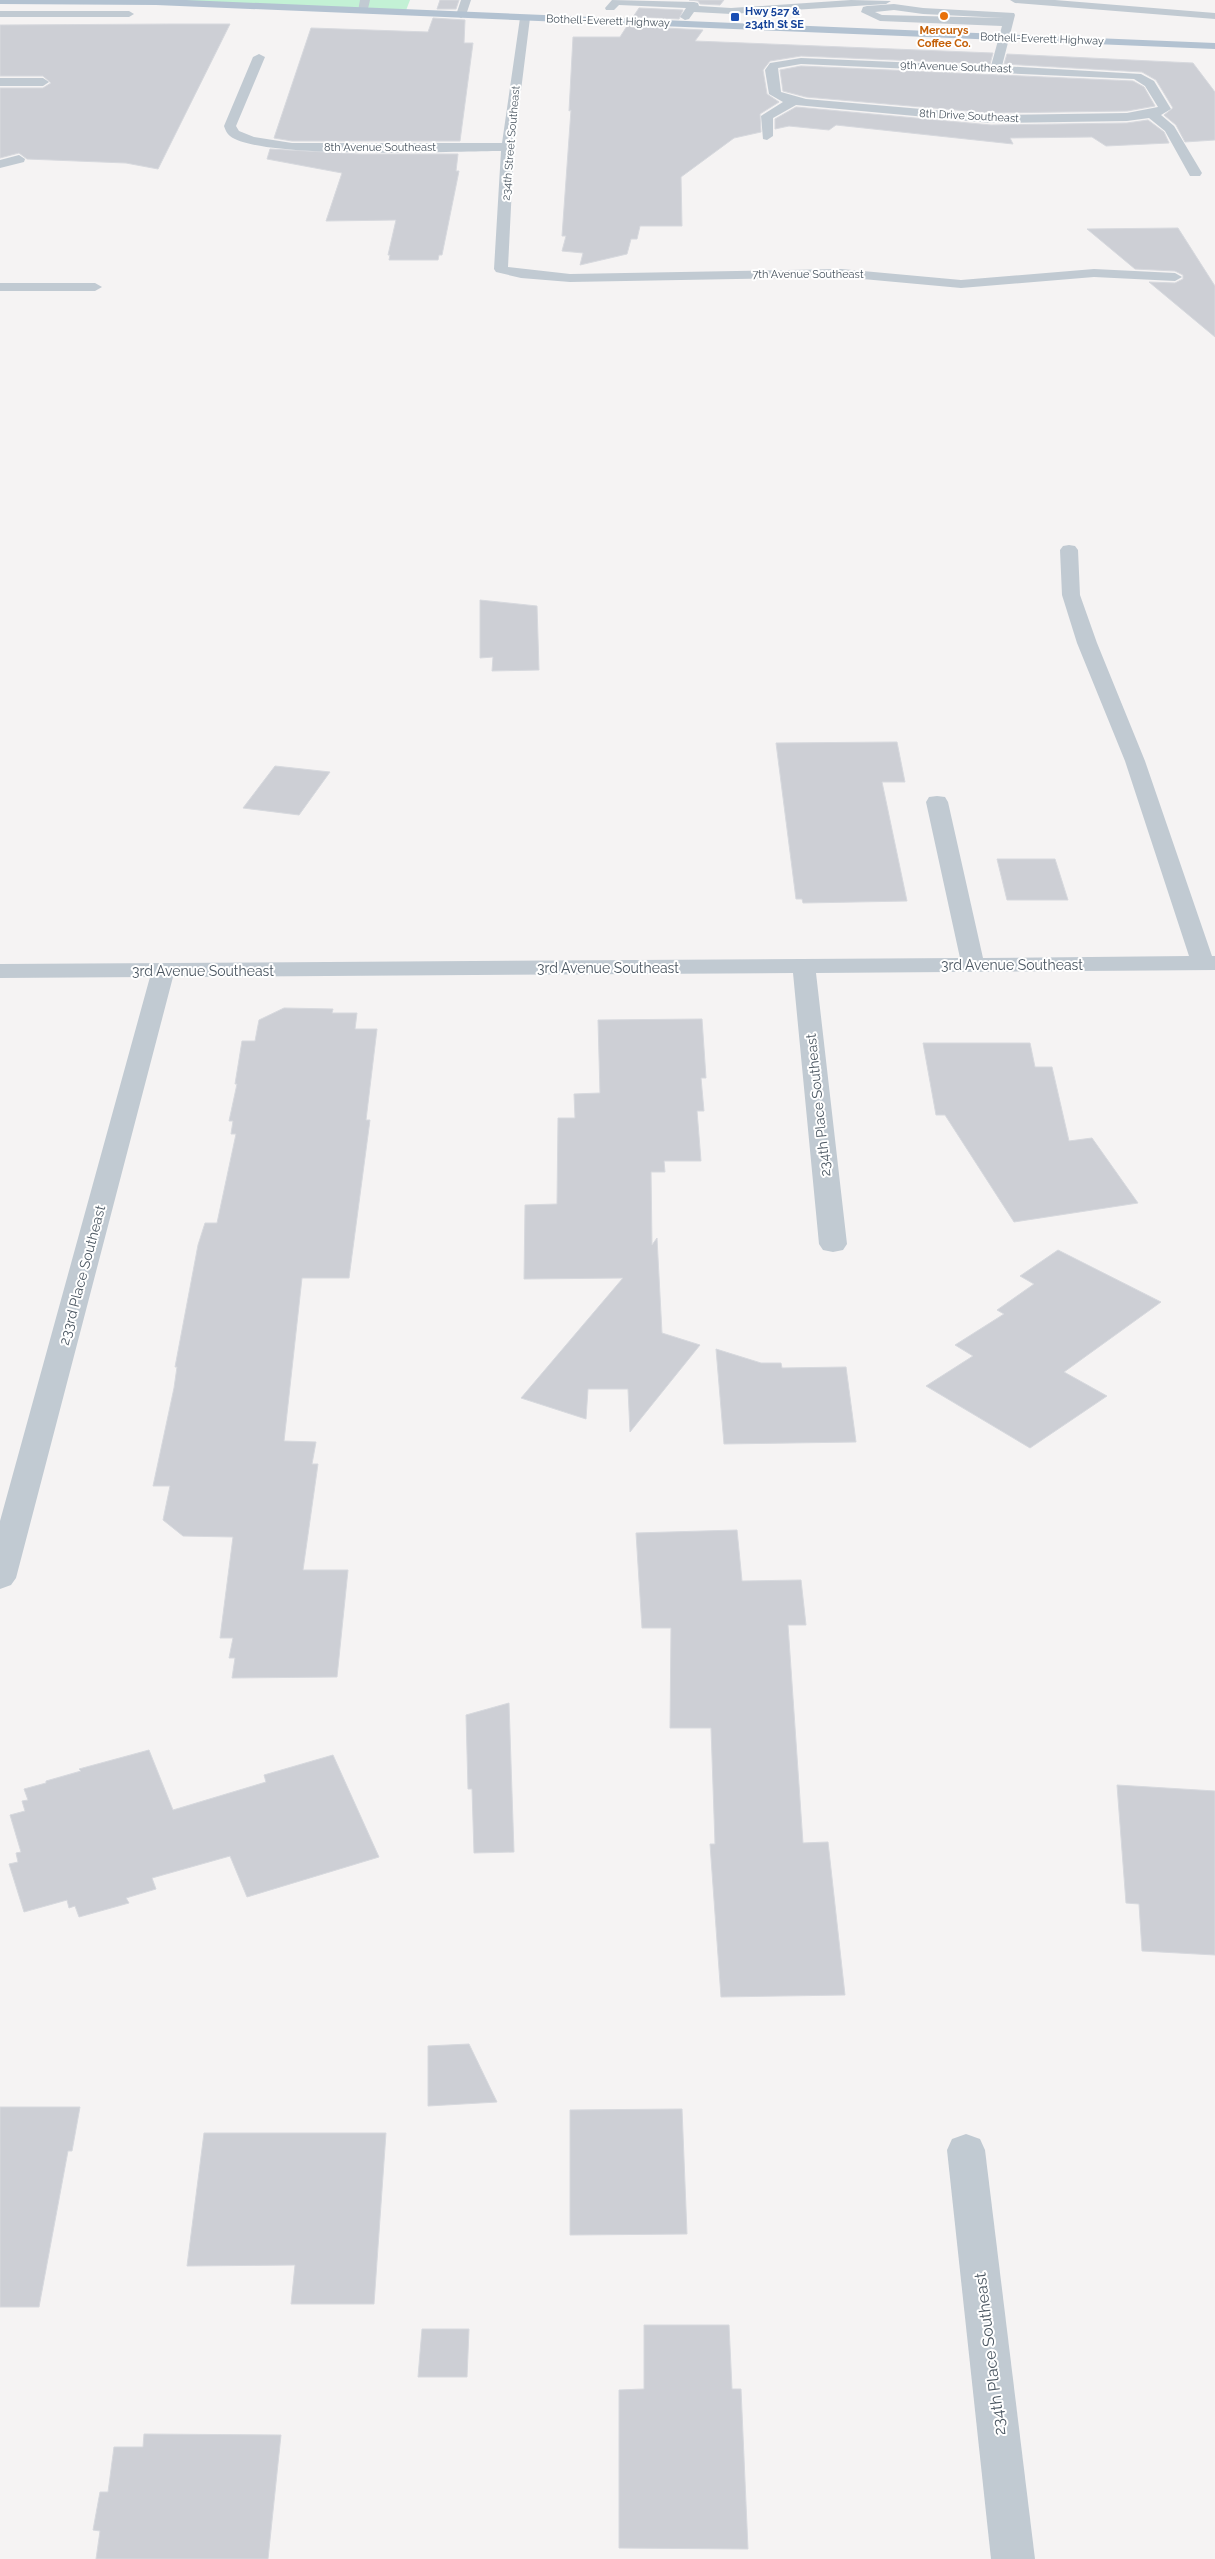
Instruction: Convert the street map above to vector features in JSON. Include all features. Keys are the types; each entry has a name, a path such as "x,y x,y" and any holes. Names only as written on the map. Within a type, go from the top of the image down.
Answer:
{"main road":[{"name":"Bothell-Everett Highway","path":"0,1 364,5 461,15 1215,46"}],"street":[{"path":"461,15 466,0"},
{"path":"691,9 731,11 894,0"},
{"path":"1015,0 1215,16"},
{"path":"610,8 616,2 694,6 679,24"},
{"path":"996,68 1010,15 924,11 883,6 867,9 866,12 880,18 1007,23"},
{"path":"0,14 129,14"},
{"name":"234th Street Southeast","path":"500,269 508,147 524,18"},
{"name":"8th Avenue Southeast","path":"259,57 230,126 234,133 251,140 292,147 508,147"},
{"name":"9th Avenue Southeast","path":"790,100 775,94 771,70 774,65 801,61 996,68 1137,76 1150,84 1165,109 1152,114"},
{"path":"0,82 43,82"},
{"path":"767,136 767,116 790,100"},
{"name":"8th Drive Southeast","path":"790,100 991,119 1127,117 1152,114"},
{"path":"1152,114 1170,129 1195,173"},
{"path":"0,164 19,160"},
{"name":"7th Avenue Southeast","path":"500,269 521,274 570,278 841,273 961,284 1094,273 1175,277"},
{"path":"0,287 95,287"},
{"path":"1069,550 1072,595 1088,643 1135,761 1209,963"},
{"path":"937,802 973,965"},
{"name":"3rd Avenue Southeast","path":"0,971 1209,963"},
{"name":"234th Place Southeast","path":"804,966 833,1244"},
{"name":"233rd Place Southeast","path":"0,1578 164,971"},
{"name":"234th Place Southeast","path":"966,2150 1013,2559"}],"green space":[{"path":"157,0 410,0 405,13"}],"building":[{"path":"440,0 459,0 456,9 437,9"},
{"path":"689,0 724,0 720,5 700,4 698,1"},
{"path":"639,8 683,10 679,19 633,17"},
{"path":"433,18 465,20 464,43 473,43 460,141 292,141 274,138 311,28 428,32"},
{"path":"230,24 158,169 126,163 27,159 19,153 0,158 0,88 43,88 51,83 43,76 0,76 0,25"},
{"path":"627,26 703,30 695,41 993,53 990,64 801,56 770,61 763,70 767,94 779,102 760,114 761,132 734,138 681,177 682,226 640,226 637,239 631,239 627,254 580,265 583,253 562,251 566,236 562,236 571,110 569,111 573,37 620,37"},
{"path":"1007,54 1193,63 1215,92 1215,140 1185,142 1176,125 1164,115 1173,108 1156,80 1142,72 1004,64"},
{"path":"801,66 1133,81 1144,87 1155,106 1127,111 991,113 806,97 783,91 780,70"},
{"path":"796,107 991,125 1127,123 1148,120 1164,132 1169,143 1106,146 1092,137 1010,138 1013,144 836,125 829,130 789,126 775,129 775,119"},
{"path":"270,149 359,154 458,154 456,171 459,171 442,255 439,255 438,260 389,260 390,255 388,255 396,220 326,221 342,173 267,159"},
{"path":"1178,228 1215,286 1215,337 1149,282 1175,283 1183,279 1183,275 1175,271 1135,269 1087,229"},
{"path":"480,600 537,606 539,670 492,671 493,657 480,658"},
{"path":"897,742 905,782 882,782 907,901 803,903 802,899 796,899 776,743"},
{"path":"275,766 330,772 299,815 243,808"},
{"path":"997,859 1055,859 1068,900 1007,900"},
{"path":"284,1008 333,1009 332,1013 357,1013 355,1029 377,1029 366,1120 370,1120 349,1278 302,1278 284,1441 316,1442 312,1464 318,1464 303,1570 348,1570 337,1677 232,1678 235,1658 229,1658 233,1638 220,1638 233,1537 183,1536 163,1520 170,1486 153,1486 174,1388 177,1367 175,1367 198,1245 205,1223 217,1223 236,1134 231,1134 233,1121 229,1121 237,1084 235,1084 242,1041 255,1041 259,1020"},
{"path":"702,1019 706,1078 701,1078 704,1111 697,1111 701,1161 664,1161 665,1172 651,1172 652,1245 657,1238 662,1333 700,1345 630,1432 628,1389 588,1389 586,1419 521,1398 623,1278 524,1279 525,1205 557,1204 558,1118 575,1118 574,1094 600,1093 598,1020"},
{"path":"923,1043 1030,1043 1035,1067 1052,1067 1069,1141 1092,1138 1138,1203 1014,1222 945,1115 936,1115"},
{"path":"1058,1250 1161,1302 1064,1372 1107,1396 1030,1448 926,1386 973,1356 955,1345 1004,1314 997,1310 1034,1284 1020,1276"},
{"path":"716,1349 761,1363 781,1363 782,1368 846,1367 856,1442 724,1444"},
{"path":"737,1530 742,1581 801,1580 806,1625 788,1625 803,1843 828,1842 845,1995 721,1997 710,1844 715,1844 711,1728 670,1728 671,1628 642,1628 636,1533"},
{"path":"509,1703 514,1852 474,1853 472,1789 468,1789 466,1715"},
{"path":"149,1750 173,1810 266,1782 264,1775 333,1755 379,1857 247,1897 230,1856 152,1878 156,1889 126,1898 129,1903 79,1917 75,1906 69,1908 67,1900 24,1912 9,1864 18,1862 16,1853 21,1852 10,1815 25,1811 22,1801 28,1800 24,1789 81,1771 79,1769"},
{"path":"1117,1785 1215,1791 1215,1955 1142,1951 1139,1904 1126,1903"},
{"path":"469,2044 497,2102 428,2106 428,2046"},
{"path":"0,2107 80,2107 72,2151 68,2151 39,2307 0,2307"},
{"path":"682,2109 687,2234 570,2235 570,2110"},
{"path":"204,2133 386,2133 374,2304 291,2304 295,2265 187,2266"},
{"path":"644,2325 729,2325 732,2389 741,2389 748,2549 619,2548 619,2390 644,2389"},
{"path":"422,2329 469,2329 467,2377 418,2377"},
{"path":"144,2434 281,2435 268,2559 96,2559 100,2531 93,2530 100,2492 108,2492 114,2447 143,2447"}],"place":[{"name":"Mercurys Coffee Co.","path":"944,16"},
{"name":"Hwy 527 & 234th St SE","path":"735,17"}]}
